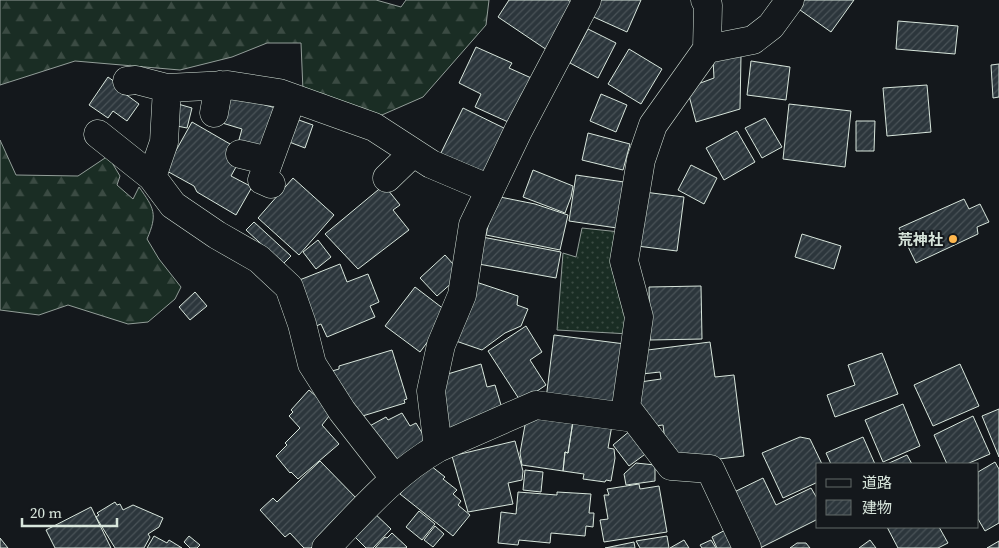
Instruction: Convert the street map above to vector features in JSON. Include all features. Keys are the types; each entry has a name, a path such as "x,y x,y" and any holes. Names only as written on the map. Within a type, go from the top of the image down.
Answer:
{"street":[{"path":"438,448 432,391 441,345 462,294 473,225 518,131 587,0"},
{"path":"705,0 708,5 707,49 653,125 642,160 624,261 639,317 626,408 671,466 710,469 747,548"},
{"path":"707,49 753,40 771,26 790,0"},
{"path":"127,81 136,80 167,88 228,85 279,94 376,129 431,164 490,190"},
{"path":"214,113 219,86"},
{"path":"152,176 164,142 167,88"},
{"path":"240,154 270,173 292,98"},
{"path":"337,128 366,136 376,129"},
{"path":"98,134 152,176 173,205 217,235 259,259 289,287 302,324 312,364 342,411 395,479"},
{"path":"387,178 413,153"},
{"path":"326,548 367,505 418,459 438,448 536,404 634,418"}],"green space":[{"path":"0,0 376,0 401,7 406,0 489,0 486,25 423,97 375,118 303,91 301,43 267,43 232,57 180,70 75,61 0,85"},
{"path":"0,140 16,175 78,176 108,156 120,176 117,185 133,199 139,187 151,206 153,217 147,239 159,259 181,287 175,299 148,322 128,324 68,305 39,315 0,310"},
{"path":"582,228 620,232 630,334 557,330 563,253 576,257"}],"building":[{"path":"509,0 568,0 577,6 547,50 498,17"},
{"path":"593,0 641,0 627,32 587,14"},
{"path":"797,0 854,0 831,32 793,5"},
{"path":"898,21 958,26 955,54 896,49"},
{"path":"588,29 616,43 598,78 570,63"},
{"path":"476,47 512,63 509,68 538,81 517,126 475,107 481,94 459,83"},
{"path":"629,49 662,69 641,104 608,84"},
{"path":"741,56 740,109 696,122 687,88 714,78 713,59"},
{"path":"751,61 790,67 786,100 747,95"},
{"path":"999,64 999,97 993,98 991,65"},
{"path":"108,77 126,90 124,93 139,104 127,121 113,111 108,118 89,105"},
{"path":"927,85 931,132 887,136 883,88"},
{"path":"227,94 279,109 266,155 237,147 242,129 219,122"},
{"path":"601,94 627,105 616,132 590,121"},
{"path":"178,104 192,108 187,128 172,125"},
{"path":"789,104 851,111 845,167 783,159"},
{"path":"463,108 510,131 485,182 438,159"},
{"path":"293,118 313,125 305,148 284,140"},
{"path":"765,118 782,147 762,158 745,128"},
{"path":"856,121 875,121 874,151 856,151"},
{"path":"192,122 237,148 229,162 236,167 231,176 252,187 236,215 197,192 194,186 165,170"},
{"path":"737,131 755,162 724,180 706,148"},
{"path":"588,133 630,144 623,170 582,160"},
{"path":"691,165 717,178 704,204 678,190"},
{"path":"533,170 573,186 565,213 523,197"},
{"path":"576,175 624,182 617,228 569,221"},
{"path":"293,178 334,215 299,255 258,218"},
{"path":"384,185 400,205 393,210 409,230 358,269 325,234"},
{"path":"644,192 684,197 677,251 637,246"},
{"path":"495,196 535,204 568,215 560,250 486,235"},
{"path":"964,199 969,209 980,204 989,222 977,227 978,234 916,263 899,228"},
{"path":"254,222 291,256 283,264 246,230"},
{"path":"802,234 841,246 834,269 795,257"},
{"path":"477,236 561,252 556,278 473,263"},
{"path":"318,240 331,257 316,269 303,252"},
{"path":"445,255 462,274 437,296 420,278"},
{"path":"340,264 347,282 368,274 379,302 370,306 375,317 327,337 321,324 316,326 297,281"},
{"path":"473,281 518,296 517,305 528,309 521,326 505,333 482,350 453,340"},
{"path":"701,286 702,339 650,340 649,287"},
{"path":"415,287 449,313 420,352 385,326"},
{"path":"195,292 207,306 190,320 179,307"},
{"path":"526,326 542,352 530,360 546,385 521,402 488,351"},
{"path":"554,335 625,344 617,408 546,399"},
{"path":"710,342 715,377 734,375 744,456 677,464 666,449 663,425 646,427 635,400 640,382 661,379 660,372 642,374 640,351"},
{"path":"392,350 407,399 404,400 405,403 356,418 332,371 339,369 339,366"},
{"path":"882,353 898,394 835,417 827,395 855,385 848,365"},
{"path":"481,364 487,387 495,385 504,415 448,431 441,376"},
{"path":"960,364 979,406 933,426 914,385"},
{"path":"309,390 333,411 322,425 339,444 298,479 290,473 276,456 287,445 285,443 300,428 289,416 293,412 291,410"},
{"path":"903,404 920,446 883,462 865,420"},
{"path":"999,409 999,457 982,416"},
{"path":"402,413 410,426 416,423 427,441 389,467 366,428 386,417 388,420"},
{"path":"527,414 573,421 568,453 565,452 563,471 522,465 520,453"},
{"path":"973,416 990,454 969,463 947,463 934,435"},
{"path":"573,421 612,425 608,448 614,449 615,458 611,481 583,479 584,474 563,471 565,452 568,453"},
{"path":"631,430 648,452 629,466 613,445"},
{"path":"800,437 810,439 822,463 816,463 816,483 783,498 762,453"},
{"path":"863,437 875,463 831,463 826,453"},
{"path":"515,441 523,471 522,480 508,483 513,504 468,512 452,456"},
{"path":"907,455 911,463 889,463"},
{"path":"320,461 360,502 311,548 304,548 290,533 285,537 260,510 273,498 277,502"},
{"path":"426,462 445,477 443,479 457,490 453,494 461,501 458,505 470,515 453,536 400,494"},
{"path":"995,462 999,469 999,523 985,531 979,521 979,471"},
{"path":"636,463 655,465 655,481 626,485 624,474"},
{"path":"525,470 543,472 541,492 523,490"},
{"path":"763,478 776,505 811,488 816,497 816,520 760,548 730,494"},
{"path":"639,484 640,489 659,486 667,532 604,542 600,520 608,519 604,495 609,495 607,489"},
{"path":"518,492 557,495 557,492 591,494 589,513 594,513 593,527 586,526 585,536 551,533 550,543 519,540 518,545 498,543 501,512 516,514"},
{"path":"115,502 117,505 120,504 123,510 133,505 163,518 159,527 148,534 150,537 144,548 115,548 96,517 99,515 97,513"},
{"path":"91,507 111,548 55,548 46,530"},
{"path":"372,511 391,529 373,548 366,548 351,533"},
{"path":"419,511 435,524 422,540 406,527"},
{"path":"435,526 444,534 433,547 424,540"},
{"path":"731,527 742,548 717,548 712,537"},
{"path":"888,528 940,528 948,543 938,548 898,548"},
{"path":"392,533 406,548 375,548 385,537 387,538"},
{"path":"154,536 167,543 169,540 182,548 147,548"},
{"path":"189,536 200,545 197,548 190,548 184,542"},
{"path":"667,536 669,548 640,548 636,541"},
{"path":"0,538 8,548 0,548"},
{"path":"684,540 689,548 670,548"},
{"path":"711,540 716,548 702,548 700,545"},
{"path":"870,540 876,548 859,548"},
{"path":"999,541 999,548 987,548"},
{"path":"634,542 635,548 605,548"},
{"path":"797,543 806,543 810,548 790,548"}],"place":[{"name":"荒神社","path":"953,239"}]}
